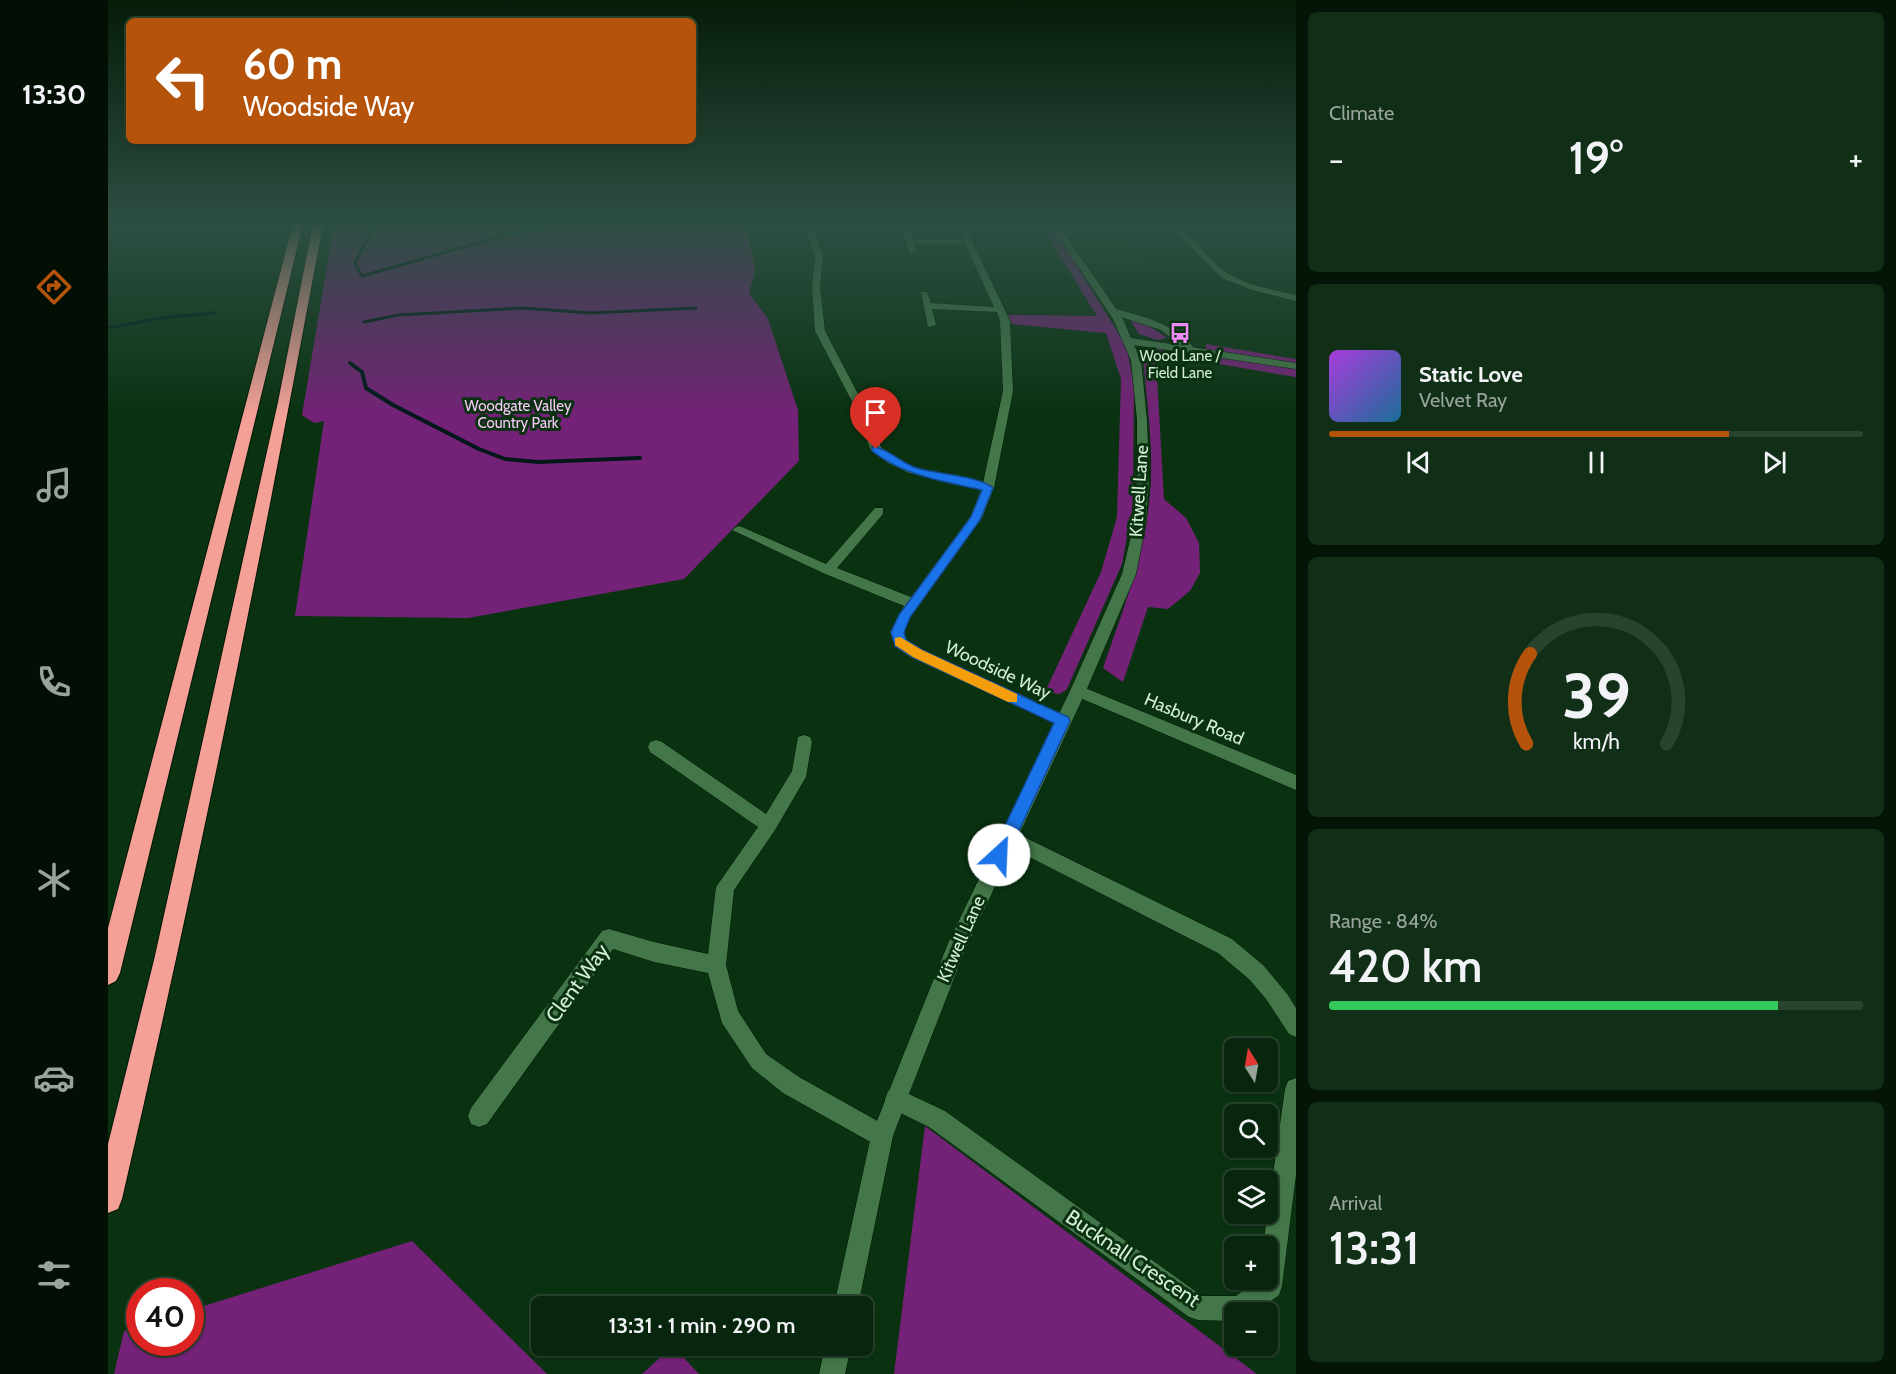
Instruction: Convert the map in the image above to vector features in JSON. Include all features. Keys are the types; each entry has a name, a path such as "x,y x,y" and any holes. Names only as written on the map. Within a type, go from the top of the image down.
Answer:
{"highway":[{"path":"108,972 282,288"},
{"path":"108,1199 169,949 306,288"}],"street":[{"path":"816,288 820,331 862,411 876,449 891,461 913,471 988,488"},
{"path":"738,530 828,570 914,604 976,518 988,488 1008,392 1005,321 990,288"},
{"name":"Kitwell Lane","path":"848,1296 882,1136 896,1099 956,948 1078,691 1129,574 1140,523 1143,480 1142,420 1137,360 1129,341 1097,288"},
{"path":"1265,288 1296,298"},
{"path":"924,294 931,324"},
{"path":"928,306 1001,310"},
{"path":"1112,311 1137,317 1171,332 1189,348"},
{"path":"1129,341 1189,348 1296,366"},
{"path":"828,570 879,511"},
{"name":"Woodside Way","path":"914,604 897,632 900,643 917,654 1063,721"},
{"name":"Hasbury Road","path":"1078,691 1296,783"},
{"path":"804,742 800,772 769,825 726,887 716,965 729,1016 759,1061 791,1085 882,1136"},
{"path":"656,747 769,825"},
{"path":"1008,837 1225,946 1252,966 1276,993 1296,1027"},
{"name":"Clent Way","path":"479,1116 609,938 654,952 716,965"},
{"name":"Bucknall Crescent","path":"896,1099 937,1119 1198,1308 1240,1309 1270,1286 1296,1089"},
{"path":"832,1374 836,1356"}],"green space":[{"name":"Woodgate Valley Country Park","path":"323,288 750,288 749,293 768,319 798,410 799,461 684,579 468,618 295,616 324,421 314,423 302,415"},
{"path":"1080,288 1091,288 1120,336 1128,354 1134,386 1133,504 1122,564 1067,689 1060,694 1045,692 1101,572 1117,517 1121,379 1106,333 1012,324 1008,315 1097,316"},
{"path":"1131,321 1149,326 1167,338 1157,340 1139,334"},
{"path":"1206,344 1296,359 1296,363 1206,349"},
{"path":"1157,347 1296,369 1296,377 1165,355 1155,349"},
{"path":"1143,357 1156,359 1164,499 1186,518 1199,543 1200,573 1190,591 1168,609 1148,607 1123,682 1103,668 1138,562 1150,495 1151,444"},
{"path":"925,1126 1224,1349 1224,1356 1233,1356 1257,1374 894,1374"},
{"path":"412,1241 547,1374 114,1374 126,1330 126,1356 204,1356 204,1306"},
{"path":"662,1356 682,1356 699,1374 642,1374"}],"waterway":[{"path":"364,322 398,315 523,308 591,313 696,308"},
{"path":"108,328 160,318 215,313"},
{"path":"350,363 362,372 366,388 393,405 479,449 505,459 538,462 640,458"}],"slow traffic":[{"path":"900,642 917,654 1013,698"}],"place":[{"name":"Wood Lane / Field Lane","path":"1180,333"}],"route":[{"path":"876,449 891,461 913,471 988,488 976,518 905,615 897,632 900,643 917,654 1063,721 999,855"}]}
